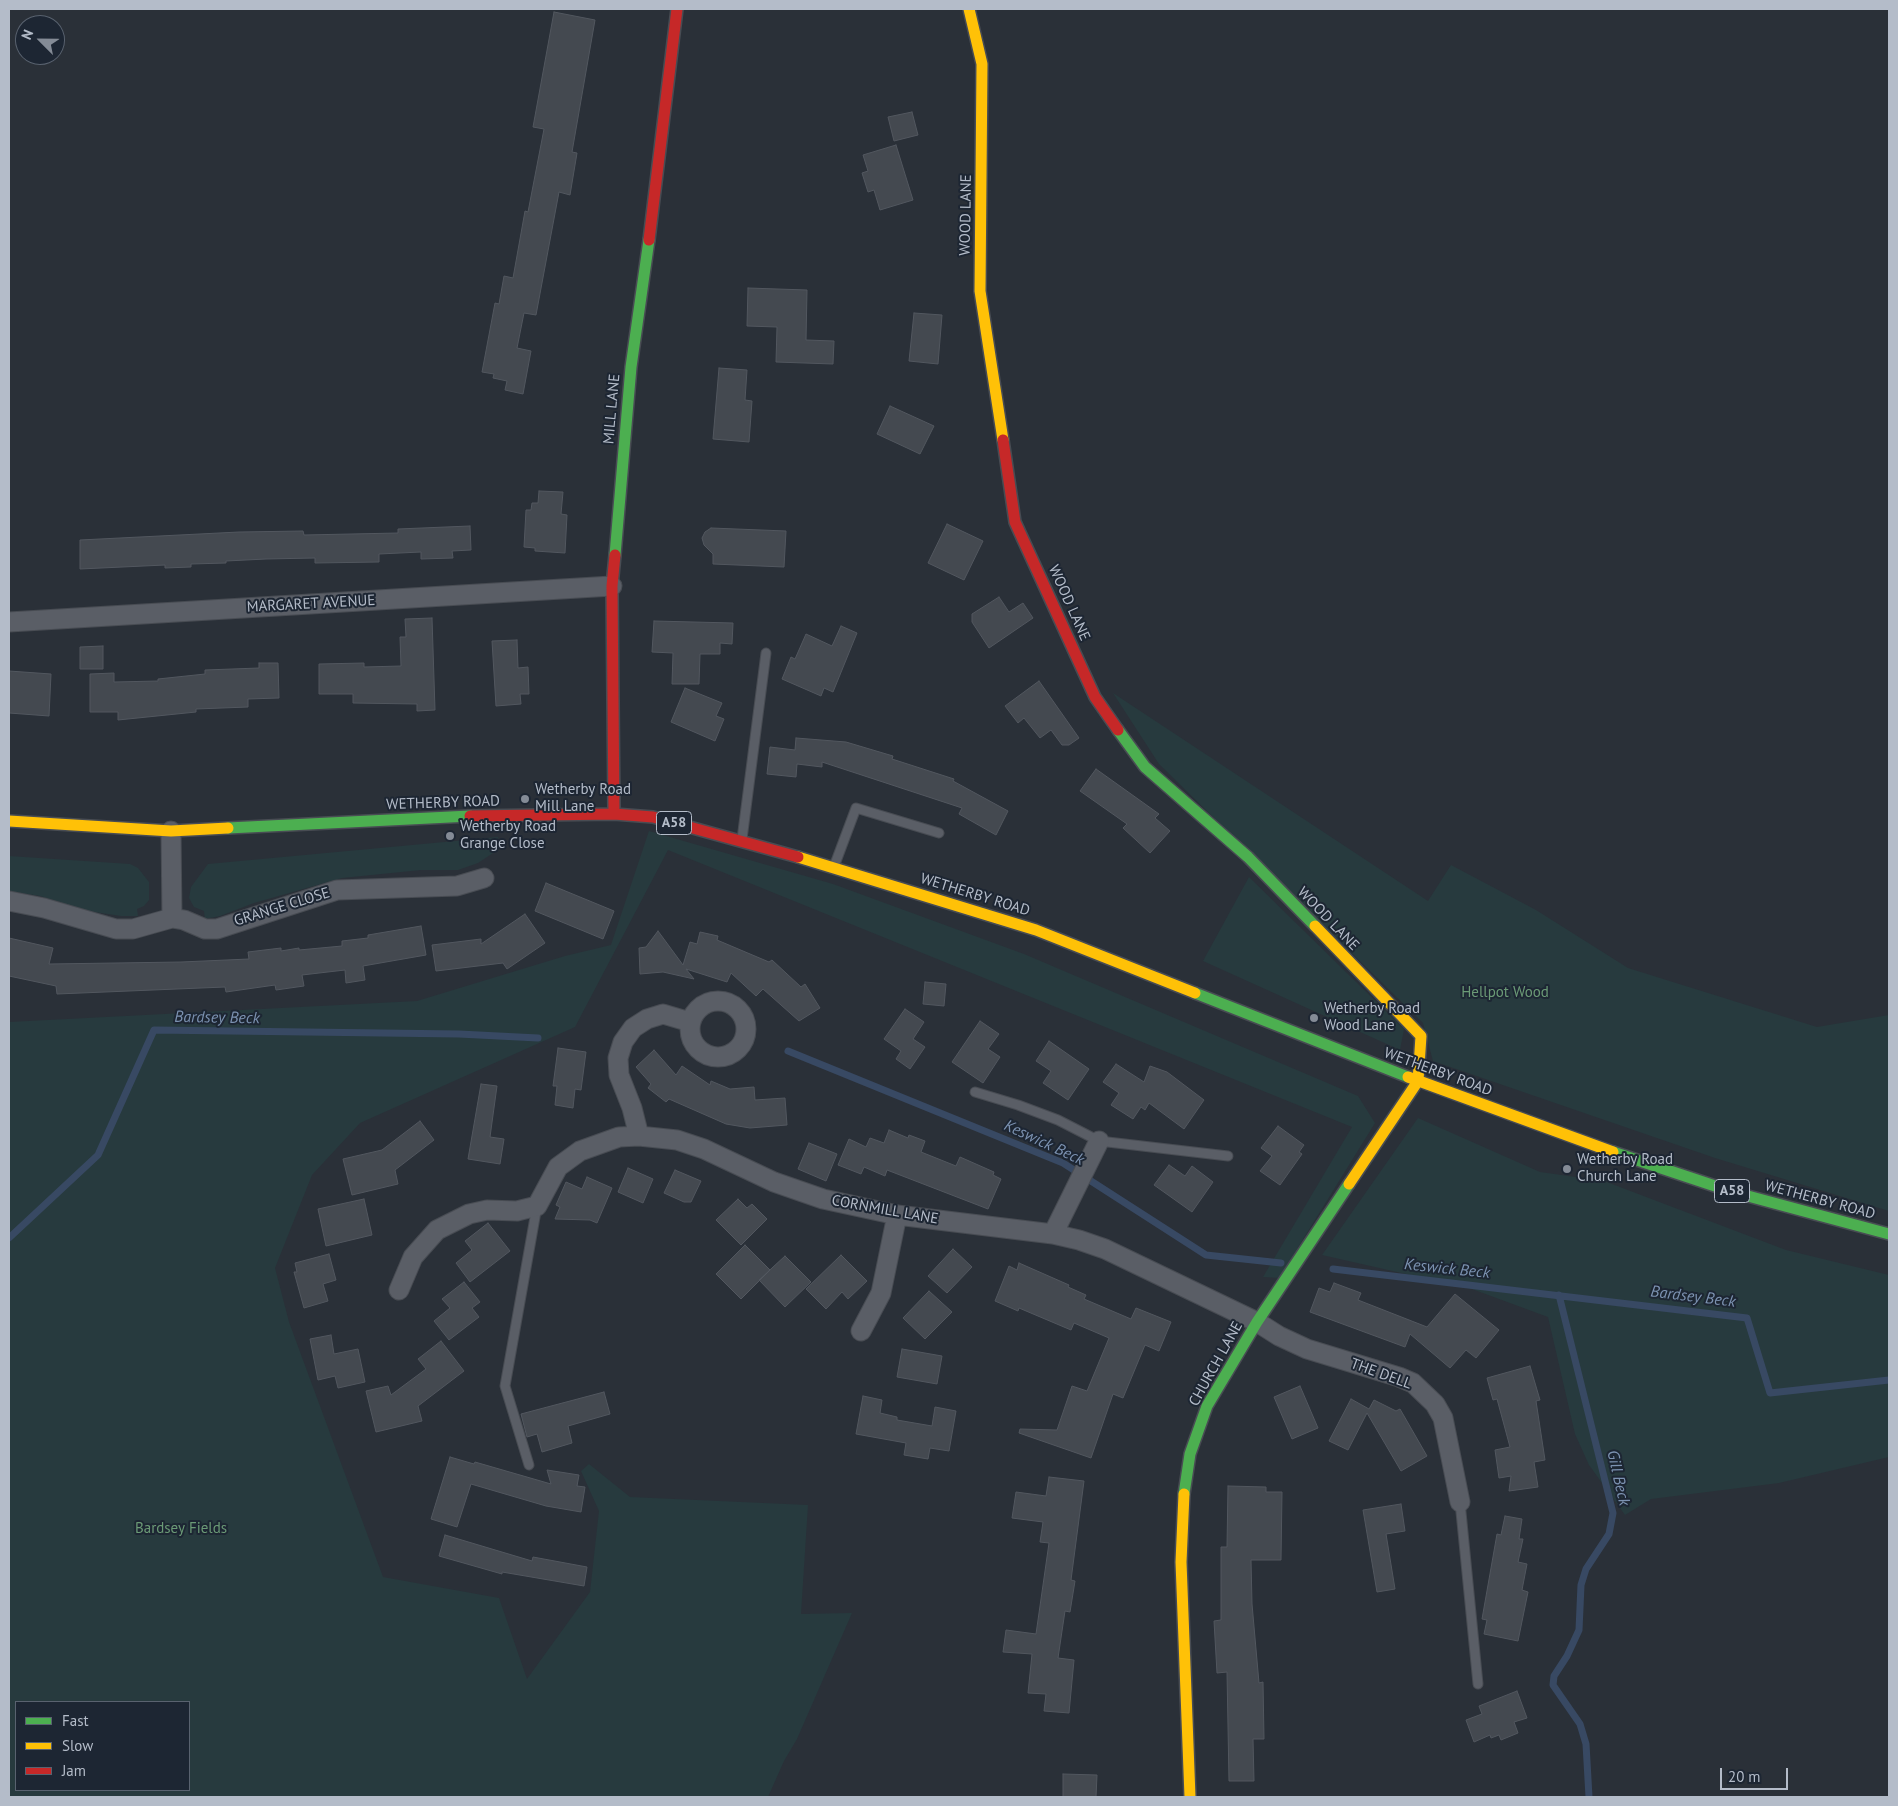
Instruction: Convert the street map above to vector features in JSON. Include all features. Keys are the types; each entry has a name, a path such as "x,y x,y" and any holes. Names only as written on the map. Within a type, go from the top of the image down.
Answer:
{"street":[{"name":"MILL LANE","path":"614,814 612,586 631,367 657,186 677,9"},
{"name":"WOOD LANE","path":"969,9 982,64 980,291 1016,522 1100,705 1145,767 1248,857 1420,1036 1418,1081"},
{"name":"MARGARET AVENUE","path":"9,622 612,586"},
{"name":"WETHERBY ROAD","path":"9,821 171,831 473,816 614,814 654,817 834,867 1036,930 1418,1081 1733,1192 1889,1234"},
{"path":"9,901 44,908 116,928 133,929 172,918 171,831"},
{"name":"GRANGE CLOSE","path":"172,918 184,920 205,929 217,929 337,890 457,886 484,878"},
{"path":"639,1136 632,1108 619,1075 618,1058 623,1042 632,1028 646,1019 663,1014 690,1022"},
{"name":"CHURCH LANE","path":"1190,1797 1181,1562 1183,1498 1190,1454 1207,1406 1256,1322 1418,1081"},
{"name":"CORNMILL LANE","path":"536,1206 558,1167 580,1151 619,1137 639,1136 677,1140 704,1149 774,1182 823,1199 897,1214 1053,1234 1079,1240 1104,1249 1256,1322"},
{"path":"1053,1234 1099,1141"},
{"path":"400,1290 413,1257 424,1243 452,1221 487,1210 517,1211 536,1206"},
{"path":"861,1331 876,1306 886,1279 897,1214"},
{"name":"THE DELL","path":"1256,1322 1307,1349 1399,1377 1425,1393 1442,1418 1460,1502"}],"lane":[{"path":"742,841 766,653"},
{"path":"834,867 856,808 939,833"},
{"path":"975,1092 1024,1107 1099,1141 1228,1156"},
{"name":"CORNMILL LANE","path":"529,1465 505,1386 536,1206"},
{"path":"1460,1502 1478,1684"}],"green space":[{"name":"Hellpot Wood","path":"1113,693 1428,901 1451,865 1536,910 1628,968 1817,1027 1889,1015 1889,1211 1715,1158 1433,1061 1423,1023 1159,764"},
{"name":"Bardsey Fields","path":"649,831 833,884 1024,954 1358,1096 1375,1123 1279,1278 1263,1277 1352,1127 668,850 575,1027 360,1123 312,1175 275,1268 289,1322 383,1577 499,1598 527,1679 590,1592 599,1511 581,1471 589,1464 630,1497 808,1505 801,1614 852,1613 797,1739 784,1761 768,1797 9,1797 9,1022 417,1001 565,956 611,945"},
{"path":"498,837 499,849 478,863 458,870 421,870 342,878 205,919 204,911 194,907 189,898 191,887 208,864"},
{"path":"9,856 130,864 138,868 149,882 149,900 144,906 137,909 138,916 121,916 88,911 40,896 9,891"},
{"path":"1249,877 1404,1029 1400,1050 1203,961"},
{"path":"1418,1118 1540,1172 1604,1181 1786,1250 1889,1275 1889,1457 1779,1483 1651,1499 1625,1515 1589,1465 1575,1434 1548,1317 1472,1289 1322,1255"}],"building":[{"path":"554,12 595,20 572,152 577,153 570,195 559,192 536,315 524,313 517,348 531,351 523,394 505,390 507,381 493,378 494,374 482,372 495,303 499,304 504,276 513,278 525,211 528,212 544,129 533,127"},
{"path":"912,112 918,135 894,141 888,117"},
{"path":"896,145 913,200 880,210 874,190 868,192 862,173 868,171 863,155"},
{"path":"748,288 807,290 806,340 834,341 833,364 776,362 777,327 747,326"},
{"path":"914,313 942,315 938,364 909,361"},
{"path":"719,368 747,370 745,400 752,401 749,442 713,439"},
{"path":"890,406 934,426 920,454 877,434"},
{"path":"539,491 563,492 561,514 567,515 565,553 535,551 535,548 524,547 526,510 531,510 532,503 538,503"},
{"path":"947,524 983,541 964,580 928,563"},
{"path":"470,526 471,550 452,551 453,558 421,559 421,552 379,554 379,562 315,563 315,558 266,559 191,564 191,567 165,568 165,565 80,569 80,540 239,532 303,531 304,535 398,533 398,529"},
{"path":"711,528 786,531 784,567 713,564 713,554 704,545 702,538 705,532"},
{"path":"999,597 1009,612 1023,603 1033,618 989,648 972,622 972,614"},
{"path":"432,618 435,710 417,711 417,704 353,703 353,694 319,694 319,664 364,663 364,667 401,666 400,637 406,637 405,619"},
{"path":"654,621 733,623 732,644 720,643 720,654 700,654 699,684 672,684 673,653 652,652"},
{"path":"841,626 857,633 833,692 824,688 821,696 782,679 791,657 795,659 806,634 832,646"},
{"path":"517,640 518,668 528,667 529,694 520,694 521,704 496,706 492,641"},
{"path":"103,646 103,669 80,669 80,647"},
{"path":"259,663 278,663 279,698 248,699 248,707 196,709 196,712 118,720 118,712 90,712 90,674 114,673 114,682 158,681 158,679 205,674 205,670 259,668"},
{"path":"9,671 51,674 49,716 9,713"},
{"path":"1039,681 1079,738 1069,745 1062,745 1051,730 1040,738 1024,718 1018,723 1005,706"},
{"path":"685,688 722,703 716,716 724,719 715,741 671,722"},
{"path":"796,738 846,742 893,756 892,759 954,779 953,781 1008,811 996,835 959,814 962,808 822,762 822,767 797,764 796,777 767,774 770,747 795,750"},
{"path":"1096,769 1159,814 1155,818 1170,831 1150,853 1123,828 1127,824 1080,791"},
{"path":"546,883 614,911 603,939 535,911"},
{"path":"525,914 545,943 507,969 503,963 436,971 432,945 481,939 481,944"},
{"path":"421,926 426,955 363,966 365,980 346,983 345,970 302,975 304,986 276,990 275,985 226,992 225,987 57,994 56,986 9,976 9,938 53,948 49,964 181,962 249,959 248,952 281,948 281,951 299,948 299,950 342,946 342,941 368,938 368,935"},
{"path":"658,931 683,965 690,942 697,944 700,932 718,936 717,940 769,962 772,960 801,987 805,984 820,1008 799,1021 763,989 756,996 731,973 727,982 686,969 694,979 663,972 640,974 639,948 646,947"},
{"path":"925,982 946,984 944,1006 923,1004"},
{"path":"905,1009 924,1022 913,1039 925,1047 910,1069 896,1059 901,1051 884,1039"},
{"path":"980,1021 999,1034 988,1049 1000,1057 983,1083 952,1062"},
{"path":"1049,1041 1089,1069 1068,1100 1043,1083 1051,1071 1036,1061"},
{"path":"558,1048 586,1052 581,1090 575,1089 573,1108 555,1105 557,1086 553,1086"},
{"path":"654,1050 676,1075 682,1066 710,1085 711,1081 730,1089 754,1087 755,1100 785,1098 787,1125 750,1128 726,1124 669,1099 666,1102 648,1088 651,1084 636,1067"},
{"path":"1116,1064 1144,1082 1150,1066 1167,1072 1204,1100 1184,1129 1149,1103 1145,1110 1141,1107 1133,1119 1111,1105 1119,1093 1103,1082"},
{"path":"481,1084 497,1086 490,1137 504,1139 500,1164 468,1159"},
{"path":"420,1121 434,1140 395,1170 398,1184 352,1195 343,1159 382,1150"},
{"path":"1278,1126 1304,1145 1299,1152 1302,1154 1280,1185 1260,1171 1272,1156 1261,1148"},
{"path":"889,1130 908,1138 909,1135 925,1141 921,1152 956,1166 960,1157 994,1172 993,1175 1001,1179 988,1209 887,1170 885,1176 864,1167 861,1174 838,1165 849,1139 866,1147 870,1138 884,1143"},
{"path":"809,1143 837,1154 826,1181 798,1169"},
{"path":"1169,1165 1185,1176 1192,1166 1213,1182 1192,1212 1154,1185"},
{"path":"628,1168 653,1179 643,1203 618,1192"},
{"path":"675,1170 701,1181 691,1202 684,1202 664,1193"},
{"path":"587,1177 612,1188 597,1223 590,1220 555,1219 560,1207 556,1205 566,1182 582,1189"},
{"path":"364,1199 372,1235 326,1246 318,1209"},
{"path":"738,1199 747,1208 752,1204 767,1219 741,1245 716,1220"},
{"path":"488,1223 510,1251 470,1282 456,1263 472,1250 465,1241"},
{"path":"745,1245 770,1270 741,1299 716,1274"},
{"path":"953,1249 972,1267 947,1293 928,1276"},
{"path":"329,1254 336,1280 323,1284 328,1301 304,1308 294,1272 297,1272 295,1263"},
{"path":"841,1255 867,1281 848,1299 842,1292 826,1309 806,1289"},
{"path":"785,1256 811,1282 785,1307 759,1280"},
{"path":"1019,1263 1069,1285 1068,1287 1086,1295 1084,1299 1131,1319 1136,1308 1171,1322 1159,1351 1145,1345 1123,1398 1113,1394 1091,1458 1019,1433 1020,1429 1057,1430 1072,1386 1087,1391 1109,1338 1074,1323 1071,1330 1019,1308 1018,1311 995,1301 1009,1266 1017,1270"},
{"path":"464,1282 480,1302 472,1308 479,1317 449,1340 434,1321 450,1308 442,1299"},
{"path":"1334,1283 1361,1293 1358,1300 1427,1327 1455,1294 1499,1330 1476,1358 1466,1350 1450,1368 1410,1334 1405,1347 1310,1312 1319,1288 1330,1292"},
{"path":"929,1291 952,1312 925,1339 903,1318"},
{"path":"331,1335 334,1354 358,1349 365,1382 338,1388 335,1376 318,1380 310,1339"},
{"path":"441,1341 464,1371 418,1406 422,1421 376,1432 366,1391 388,1386 391,1395 426,1369 418,1359"},
{"path":"902,1349 942,1356 937,1384 897,1377"},
{"path":"1530,1366 1540,1400 1536,1401 1545,1460 1534,1462 1538,1487 1509,1491 1511,1476 1499,1478 1495,1450 1510,1447 1497,1399 1493,1400 1487,1378"},
{"path":"1300,1386 1318,1428 1292,1439 1274,1397"},
{"path":"604,1392 610,1414 568,1426 572,1443 542,1452 537,1434 527,1437 521,1414"},
{"path":"863,1396 882,1400 880,1413 897,1417 897,1420 932,1426 935,1407 956,1411 949,1451 930,1448 928,1459 904,1455 906,1443 856,1434"},
{"path":"1351,1399 1369,1409 1374,1400 1396,1411 1400,1409 1427,1456 1401,1471 1367,1413 1348,1450 1329,1441"},
{"path":"450,1457 474,1464 475,1462 551,1484 547,1470 579,1475 577,1486 585,1487 581,1512 546,1506 471,1484 457,1527 431,1519"},
{"path":"1049,1477 1084,1481 1071,1580 1075,1581 1070,1612 1065,1611 1058,1658 1074,1660 1069,1713 1044,1711 1046,1694 1028,1693 1032,1654 1003,1652 1006,1630 1036,1634 1049,1543 1040,1542 1043,1522 1012,1518 1016,1492 1046,1496"},
{"path":"1228,1486 1266,1487 1266,1492 1282,1492 1281,1560 1251,1560 1252,1604 1259,1683 1263,1682 1264,1739 1253,1739 1254,1781 1229,1781 1227,1672 1217,1673 1214,1621 1221,1620 1221,1547 1227,1547"},
{"path":"1401,1504 1405,1531 1386,1534 1395,1589 1377,1592 1363,1510"},
{"path":"1505,1516 1522,1519 1519,1539 1523,1539 1518,1562 1527,1564 1522,1590 1528,1592 1518,1641 1484,1634 1487,1620 1482,1619 1497,1534 1501,1535"},
{"path":"445,1535 532,1561 533,1557 587,1567 584,1586 502,1572 502,1574 439,1556"},
{"path":"1517,1691 1527,1718 1514,1722 1518,1733 1501,1740 1499,1735 1491,1738 1490,1735 1474,1742 1466,1720 1482,1714 1479,1706"},
{"path":"1063,1774 1097,1775 1096,1797 1063,1797"}],"waterway":[{"name":"Bardsey Beck","path":"9,1238 98,1155 154,1030 459,1034 538,1038"},
{"name":"Keswick Beck","path":"788,1051 1063,1163 1206,1255 1281,1263"},
{"name":"Bardsey Beck","path":"1333,1269 1747,1318 1770,1393 1889,1380"},
{"name":"Gill Beck","path":"1559,1295 1613,1513 1609,1534 1586,1569 1581,1585 1579,1630 1567,1656 1554,1676 1553,1685 1580,1724 1586,1744 1589,1797"}],"traffic: fast":[{"path":"615,555 631,367 649,240"},
{"path":"1118,730 1145,767 1248,857 1315,926"},
{"path":"228,828 470,816"},
{"path":"1195,993 1408,1077"},
{"path":"1613,1152 1733,1192 1889,1234"},
{"path":"1184,1494 1190,1454 1207,1406 1257,1322 1349,1184"}],"traffic: slow":[{"path":"969,9 982,64 980,291 1003,440"},
{"path":"9,821 171,831 228,828"},
{"path":"798,857 1036,930 1195,993"},
{"path":"1315,926 1421,1036 1418,1081 1349,1184"},
{"path":"1408,1077 1613,1152"},
{"path":"1184,1494 1181,1562 1190,1797"}],"traffic: jam":[{"path":"649,240 677,9"},
{"path":"1003,440 1015,522 1095,697 1118,730"},
{"path":"614,814 612,586 615,555"},
{"path":"470,816 614,814 653,817 798,857"}],"place":[{"name":"Wetherby Road Mill Lane","path":"525,799"},
{"name":"Wetherby Road Grange Close","path":"450,836"},
{"name":"Wetherby Road Wood Lane","path":"1314,1018"},
{"name":"Wetherby Road Church Lane","path":"1567,1169"}]}
